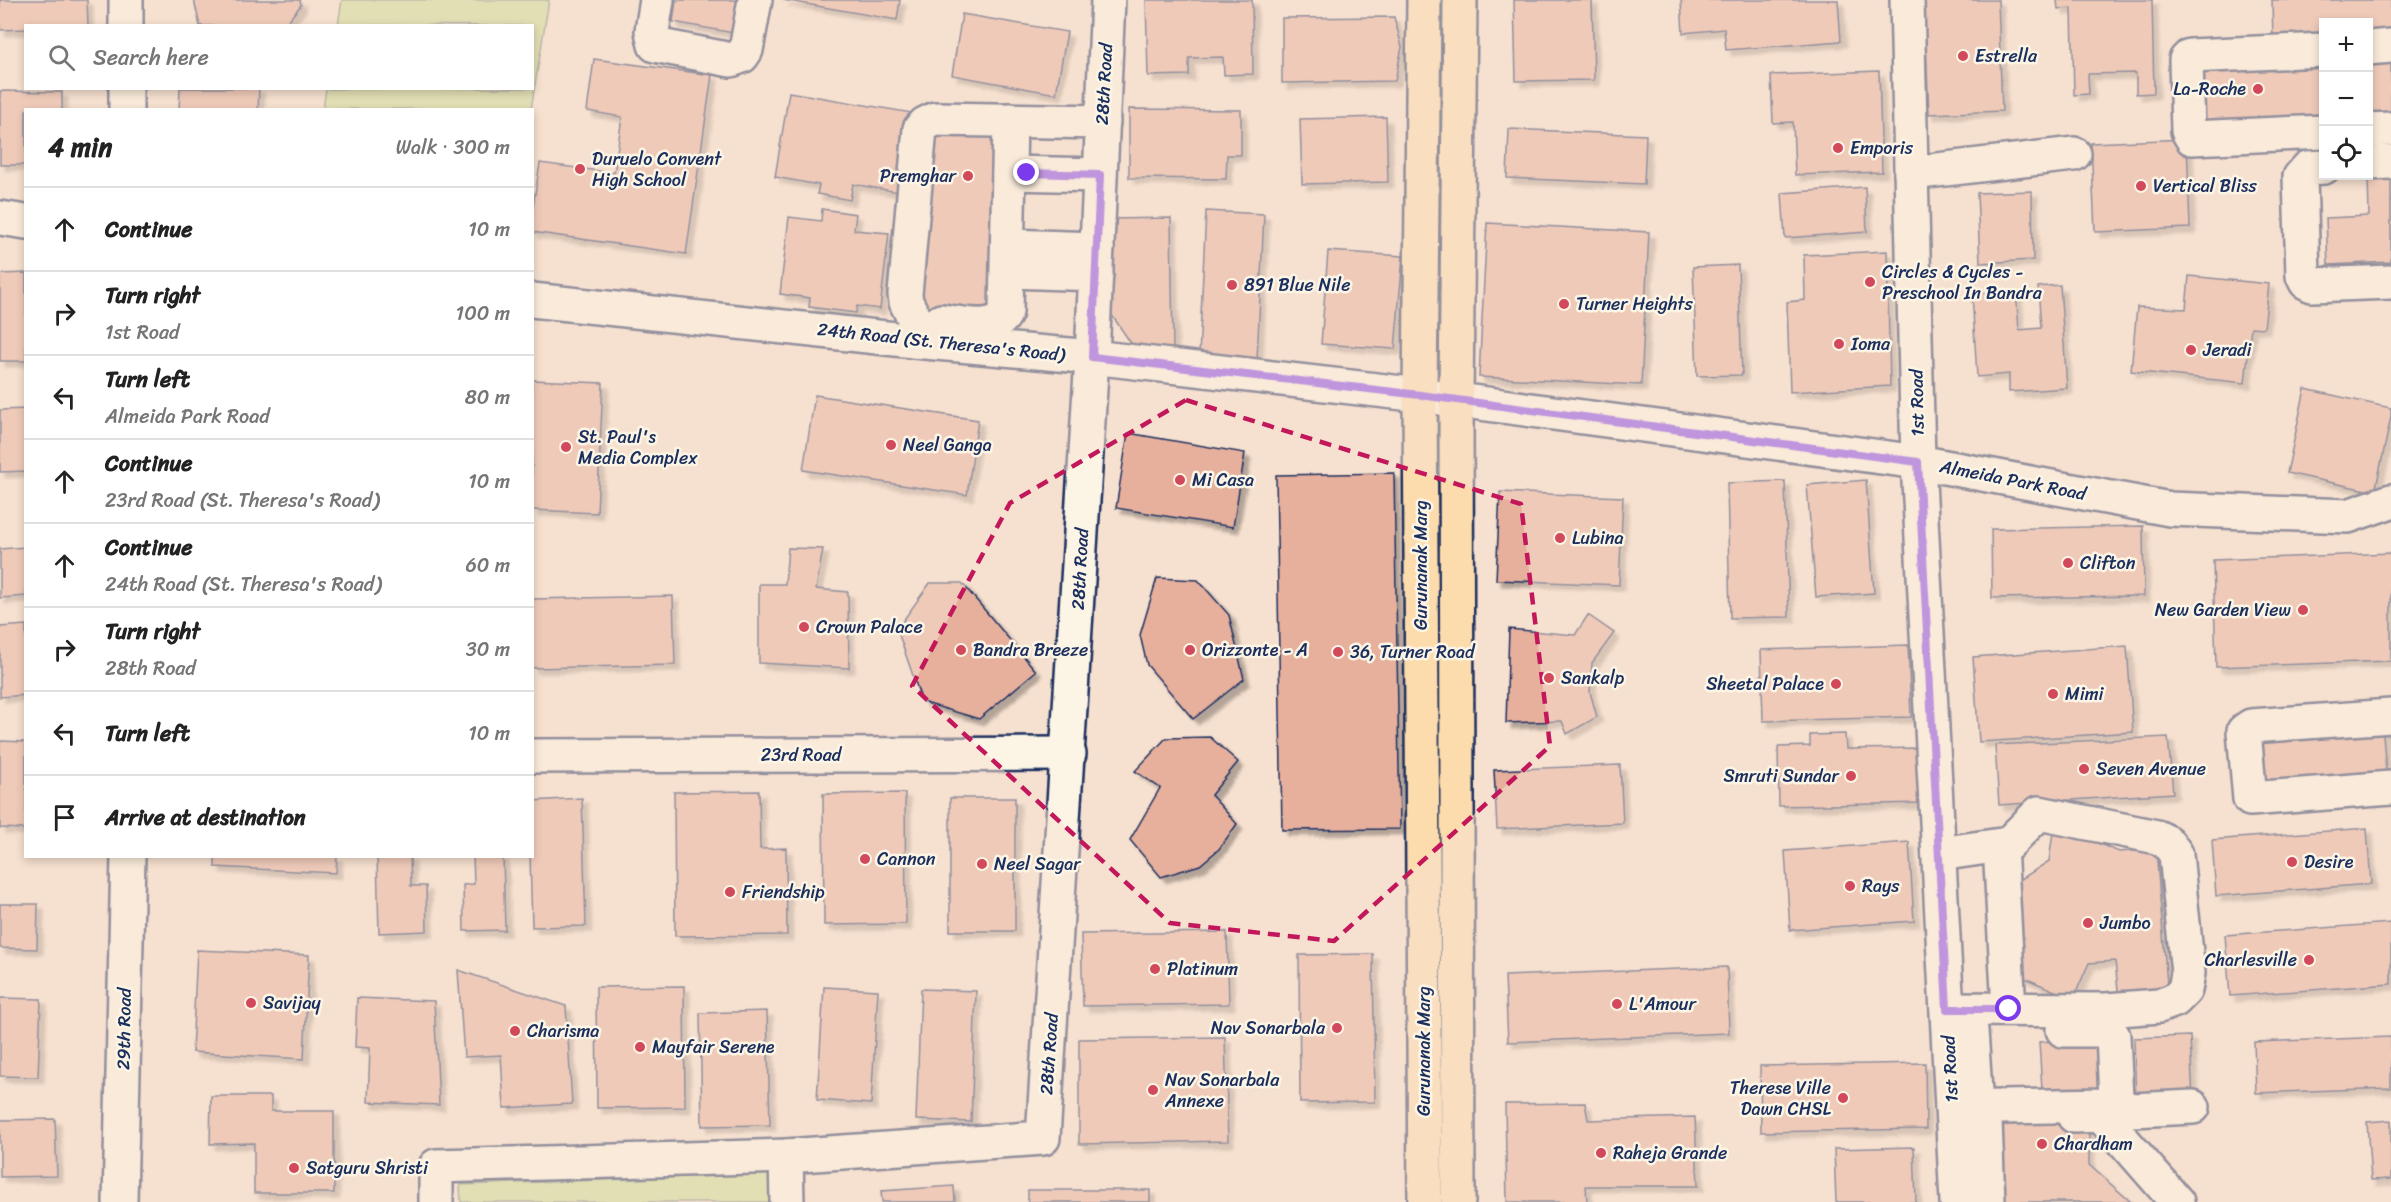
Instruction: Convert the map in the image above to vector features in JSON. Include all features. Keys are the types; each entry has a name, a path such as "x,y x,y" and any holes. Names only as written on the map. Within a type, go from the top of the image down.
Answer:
{"main road":[{"name":"Gurunanak Marg","path":"1424,0 1420,395 1425,1202"},
{"name":"Gurunanak Marg","path":"1458,1202 1456,400 1460,0"}],"street":[{"path":"126,0 126,24"},
{"path":"657,0 652,30 655,45 731,60 742,57 746,50 755,0"},
{"name":"28th Road","path":"786,1156 1043,1138 1069,754 1092,357 1107,0"},
{"name":"1st Road","path":"1907,0 1918,462 1939,854 1966,1114 1957,1202"},
{"path":"2373,48 2391,46"},
{"path":"2319,50 2190,56 2186,60 2188,131 2192,138 2319,132"},
{"path":"126,90 126,108"},
{"path":"1010,128 1008,308 1004,319 997,323 915,330 904,294 920,129 935,119 1010,128 1102,130"},
{"path":"2373,130 2391,129"},
{"path":"1911,172 2074,154"},
{"path":"2373,163 2391,162"},
{"path":"2319,167 2308,168 2300,177 2303,276 2306,282 2312,285 2391,282"},
{"path":"1009,183 1100,185"},
{"path":"0,218 24,222"},
{"path":"1008,258 1096,261"},
{"name":"24th Road (St. Theresa's Road)","path":"534,300 915,330 1092,357 1420,395"},
{"name":"Almeida Park Road","path":"1420,395 1918,462 2169,509 2348,516 2391,501"},
{"path":"2391,724 2251,726 2244,731 2250,799 2391,788"},
{"name":"23rd Road","path":"534,756 1069,754"},
{"path":"1939,854 2008,844 2039,813 2141,832 2167,842 2176,854 2188,974 2185,990 2175,1000 2159,1006 2106,1010 2009,1009 1956,1023"},
{"path":"2000,846 2009,1009"},
{"name":"29th Road","path":"120,1202 128,858"},
{"path":"1956,1023 2103,1030 2113,1036 2116,1098 2107,1105 1966,1114"},
{"path":"2111,1102 2132,1110 2193,1107"},
{"path":"1966,1114 1988,1202"},
{"path":"1966,1114 2101,1115 2177,1202"},
{"path":"436,1202 436,1166 786,1156 787,1202"}],"highlighted area":[{"path":"1186,400 1521,504 1550,746 1334,941 1170,923 912,686 1010,503"}],"green space":[{"path":"342,0 549,0 531,108 323,108 326,90 534,90 534,24 338,24"},
{"path":"771,1174 772,1202 461,1202 460,1185"}],"building":[{"path":"0,0 87,0 88,24 24,24 24,29 0,30"},
{"path":"194,0 300,0 301,5 286,24 200,24"},
{"path":"676,0 745,0 739,34 673,22"},
{"path":"783,0 900,0 897,20"},
{"path":"1146,0 1252,0 1253,74 1224,75 1223,57 1189,58 1189,75 1148,76"},
{"path":"1514,0 1592,0 1594,80 1516,81"},
{"path":"1681,0 1838,0 1841,41 1726,50 1724,29 1683,33"},
{"name":"Estrella","path":"1924,0 1998,0 2002,111 1929,114"},
{"path":"2057,0 2152,0 2154,93 2136,94 2136,73 2088,74 2089,94 2074,95 2072,8 2058,9"},
{"path":"2272,0 2391,0 2391,37 2373,38 2373,18 2319,18 2319,39 2273,41"},
{"path":"962,14 1067,32 1056,94 952,75"},
{"path":"1394,17 1402,47 1395,81 1282,83 1282,18"},
{"path":"2391,53 2391,114 2373,115 2373,54"},
{"name":"La-Roche","path":"2319,55 2319,117 2194,122 2191,61"},
{"name":"Duruelo Convent High School","path":"594,59 712,75 686,254 534,232 534,200 540,163 614,173 622,117 587,111"},
{"name":"Emporis","path":"1879,71 1882,172 1795,175 1793,122 1773,123 1771,75"},
{"path":"180,90 259,90 258,108 179,108"},
{"path":"0,91 62,92 62,108 24,108 24,165 0,165"},
{"path":"789,92 912,113 898,192 853,184 850,200 817,194 819,185 775,177"},
{"path":"1129,109 1241,110 1241,155 1227,155 1226,179 1129,178"},
{"path":"1386,117 1388,182 1302,184 1300,119"},
{"name":"Premghar","path":"932,125 1006,132 1001,311 925,313 912,305 918,220 929,220"},
{"path":"1509,129 1646,135 1644,184 1507,178"},
{"name":"Vertical Bliss","path":"2187,139 2190,228 2095,232 2091,143"},
{"path":"2391,170 2391,262 2328,265 2326,218 2369,216 2368,180 2373,180 2373,175"},
{"path":"1865,187 1867,232 1785,238 1782,193"},
{"path":"2032,191 2033,260 1980,263 1977,193"},
{"path":"822,209 856,214 854,230 889,233 880,309 857,306 856,313 809,307 810,298 780,294 789,217 821,221"},
{"name":"891 Blue Nile","path":"1206,211 1264,214 1257,359 1199,356"},
{"path":"1171,218 1173,348 1135,349 1109,311 1109,219"},
{"name":"Turner Heights","path":"1487,223 1649,232 1641,385 1479,377"},
{"path":"1328,251 1403,256 1395,349 1321,344"},
{"name":"Ioma","path":"1887,251 1890,386 1790,392 1787,302 1805,300 1804,255"},
{"path":"1738,265 1742,375 1697,376 1693,267"},
{"path":"24,273 24,361 0,361 0,274"},
{"name":"Jeradi","path":"2189,276 2269,284 2264,328 2251,327 2245,383 2131,371 2137,307 2186,309"},
{"path":"2060,285 2067,388 2009,392 2009,374 1977,377 1972,294 2016,291 2019,330 2041,328 2038,287"},
{"name":"St. Paul's Media Complex","path":"534,380 603,383 597,513 534,510"},
{"path":"2305,389 2391,408 2375,492 2287,473"},
{"name":"Neel Ganga","path":"815,395 978,420 967,495 803,470"},
{"path":"24,409 24,471 0,472 0,410"},
{"name":"Mi Casa","path":"1128,433 1245,453 1233,527 1116,508"},
{"name":"36, Turner Road","path":"1394,473 1400,829 1282,830 1276,475"},
{"path":"1866,480 1874,593 1816,597 1807,485"},
{"path":"1785,481 1789,617 1730,618 1727,483"},
{"name":"Lubina","path":"1500,492 1623,497 1619,585 1496,580"},
{"name":"Clifton","path":"2143,526 2144,596 1992,598 1991,529"},
{"path":"24,547 24,596 0,598 0,549"},
{"name":"Crown Palace","path":"788,548 823,549 816,589 848,592 849,668 759,663 759,584 785,584"},
{"name":"New Garden View","path":"2391,553 2391,661 2216,667 2213,560"},
{"name":"Orizzonte - A","path":"1157,578 1198,580 1229,615 1244,679 1193,719 1147,665 1140,635"},
{"name":"Bandra Breeze","path":"930,583 962,583 1036,671 979,719 922,702 897,629"},
{"path":"673,596 675,665 534,668 534,599"},
{"name":"Sankalp","path":"1588,615 1614,633 1592,663 1590,692 1597,717 1567,734 1562,721 1506,723 1509,629 1575,635"},
{"path":"24,625 24,695 0,697 0,627"},
{"name":"Sheetal Palace","path":"1908,645 1911,717 1763,721 1761,650"},
{"name":"Mimi","path":"2127,646 2133,732 1979,742 1973,657"},
{"path":"2382,723 2387,784 2256,793 2251,733"},
{"name":"Smruti Sundar","path":"1845,734 1846,749 1923,748 1924,803 1779,806 1778,747 1810,746 1810,735"},
{"path":"1210,737 1238,762 1211,795 1237,824 1219,849 1200,865 1161,877 1130,840 1160,788 1135,771 1166,738"},
{"name":"Seven Avenue","path":"2168,737 2173,793 1999,805 1995,745"},
{"path":"0,741 24,742 24,829 0,828"},
{"path":"1620,765 1623,823 1497,829 1494,770"},
{"name":"Friendship","path":"759,791 760,849 786,848 787,935 675,936 674,792"},
{"name":"Cannon","path":"905,793 906,924 824,925 823,794"},
{"path":"582,798 586,926 532,927 530,858 534,858 534,801"},
{"name":"Neel Sagar","path":"950,798 1015,798 1015,931 950,931"},
{"name":"Jumbo","path":"2054,825 2119,852 2156,849 2168,996 2119,1000 2115,961 2089,963 2073,999 2018,975 2012,885 2049,861"},
{"name":"Desire","path":"2367,828 2371,884 2216,896 2212,840"},
{"name":"Rays","path":"1909,842 1914,921 1790,930 1785,851"},
{"path":"215,858 337,858 336,873 215,867"},
{"path":"377,858 410,858 411,886 426,886 427,931 379,933"},
{"path":"473,858 503,858 505,930 464,931 463,885 474,884"},
{"path":"0,904 38,904 37,949 0,948"},
{"name":"Charlesville","path":"2391,923 2391,984 2230,996 2225,935"},
{"name":"Platinum","path":"1227,932 1229,1004 1083,1006 1081,934"},
{"name":"Savijay","path":"197,950 309,955 304,1059 192,1052"},
{"name":"Nav Sonarbala","path":"1373,954 1375,1102 1300,1103 1299,955"},
{"name":"L'Amour","path":"1727,967 1729,1033 1508,1042 1505,976"},
{"name":"Charisma","path":"458,970 566,1006 572,1104 504,1108 501,1055 464,1057"},
{"name":"Mayfair Serene","path":"684,986 685,1107 597,1108 596,987"},
{"path":"824,987 878,990 871,1104 817,1100"},
{"path":"921,989 976,991 971,1122 916,1120"},
{"path":"0,998 41,999 38,1077 0,1076"},
{"path":"357,998 434,1001 439,1105 368,1102 370,1048 355,1047"},
{"path":"767,1011 770,1125 702,1126 700,1013"},
{"path":"2190,1036 2193,1102 2136,1104 2134,1038"},
{"name":"Nav Sonarbala Annexe","path":"1225,1037 1228,1141 1079,1144 1079,1039"},
{"path":"2391,1037 2391,1088 2256,1093 2254,1042"},
{"path":"2104,1038 2108,1100 2043,1105 2039,1042"},
{"name":"Therese Ville Dawn CHSL","path":"1925,1063 1926,1129 1761,1132 1760,1066"},
{"name":"Satguru Shristi","path":"211,1096 271,1096 271,1111 334,1111 334,1193 254,1193 254,1143 210,1144"},
{"name":"Raheja Grande","path":"1585,1103 1588,1120 1695,1117 1698,1186 1586,1186 1587,1202 1507,1202 1505,1104"},
{"name":"Chardham","path":"2089,1118 2089,1165 2131,1202 2000,1202 1995,1124"},
{"path":"55,1119 57,1176 0,1177 0,1120"},
{"path":"2391,1120 2391,1179 2371,1180 2367,1122"},
{"path":"1914,1147 1916,1202 1836,1202 1834,1149"},
{"path":"954,1186 955,1202 882,1202 881,1191"},
{"path":"1028,1190 1150,1190 1150,1202 1028,1202"}],"place":[{"name":"Estrella","path":"1963,56"},
{"name":"La-Roche","path":"2258,89"},
{"name":"Emporis","path":"1838,148"},
{"name":"Duruelo Convent High School","path":"580,169"},
{"name":"Premghar","path":"968,176"},
{"name":"Vertical Bliss","path":"2141,186"},
{"name":"Circles & Cycles - Preschool In Bandra","path":"1870,282"},
{"name":"891 Blue Nile","path":"1232,285"},
{"name":"Turner Heights","path":"1564,304"},
{"name":"Ioma","path":"1839,344"},
{"name":"Jeradi","path":"2191,350"},
{"name":"Neel Ganga","path":"891,445"},
{"name":"St. Paul's Media Complex","path":"566,447"},
{"name":"Mi Casa","path":"1180,480"},
{"name":"Lubina","path":"1560,538"},
{"name":"Clifton","path":"2068,563"},
{"name":"New Garden View","path":"2303,610"},
{"name":"Crown Palace","path":"804,627"},
{"name":"Bandra Breeze","path":"961,650"},
{"name":"Orizzonte - A","path":"1190,650"},
{"name":"36, Turner Road","path":"1338,652"},
{"name":"Sankalp","path":"1549,678"},
{"name":"Sheetal Palace","path":"1836,684"},
{"name":"Mimi","path":"2053,694"},
{"name":"Seven Avenue","path":"2084,769"},
{"name":"Smruti Sundar","path":"1851,776"},
{"name":"Cannon","path":"865,859"},
{"name":"Desire","path":"2292,862"},
{"name":"Neel Sagar","path":"982,864"},
{"name":"Rays","path":"1850,886"},
{"name":"Friendship","path":"730,892"},
{"name":"Jumbo","path":"2088,923"},
{"name":"Charlesville","path":"2309,960"},
{"name":"Platinum","path":"1155,969"},
{"name":"Savijay","path":"251,1003"},
{"name":"L'Amour","path":"1617,1004"},
{"name":"Nav Sonarbala","path":"1337,1028"},
{"name":"Charisma","path":"515,1031"},
{"name":"Mayfair Serene","path":"640,1047"},
{"name":"Nav Sonarbala Annexe","path":"1153,1090"},
{"name":"Therese Ville Dawn CHSL","path":"1843,1098"},
{"name":"Chardham","path":"2042,1144"},
{"name":"Raheja Grande","path":"1601,1153"},
{"name":"Satguru Shristi","path":"294,1168"}],"route":[{"path":"1027,173 1100,175 1092,357 1420,395 1918,462 1947,1009 2009,1009"}]}
